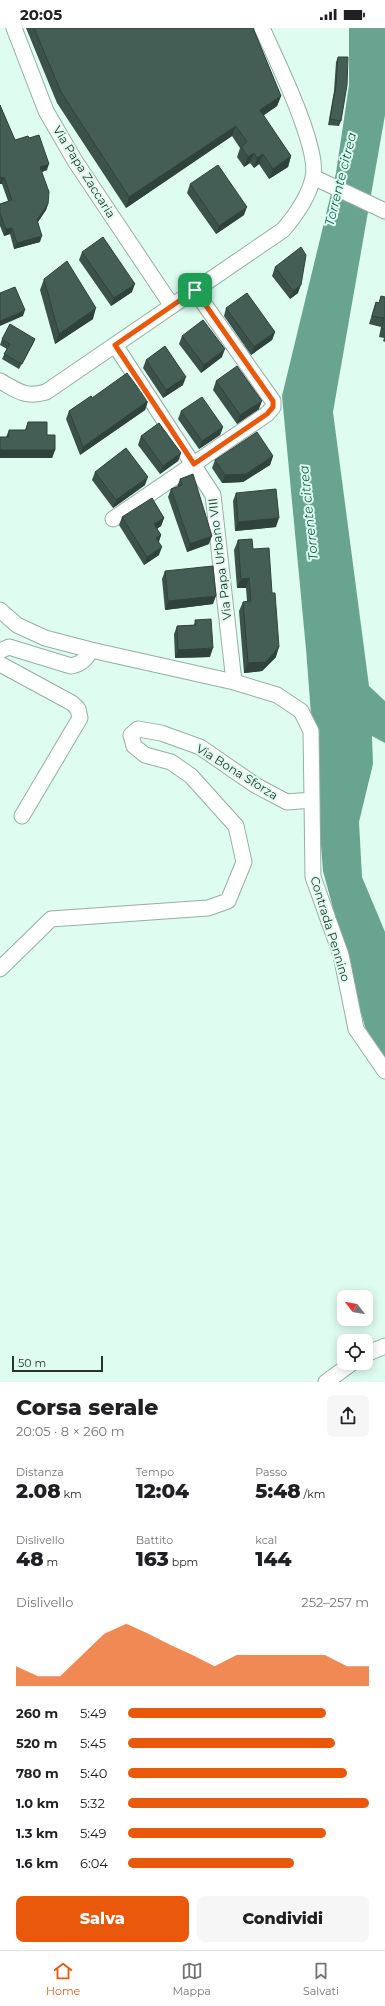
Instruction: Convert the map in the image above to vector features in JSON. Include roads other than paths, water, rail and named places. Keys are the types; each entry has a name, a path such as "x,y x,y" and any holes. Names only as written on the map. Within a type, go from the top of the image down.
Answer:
{"street":[{"name":"Via Papa Zaccaria","path":"14,28 46,111 75,161 172,306"},
{"path":"0,381 16,390 32,396 46,392 283,230 296,215 313,177 313,155 306,132 262,28"},
{"path":"313,177 385,211"},
{"path":"113,519 267,414 273,407 273,401 195,290"},
{"name":"Via Papa Urbano VIII","path":"115,345 214,495 234,682"},
{"path":"0,610 17,625 45,638 91,650 234,682 277,695 301,711 311,731 312,800"},
{"path":"0,651 9,647 71,666 80,665 87,658 91,650"},
{"path":"0,664 72,703 80,713 80,718 22,816"},
{"name":"Via Bona Sforza","path":"0,969 51,919 208,908 228,900 244,862 236,826 191,776 171,762 145,755 134,746 131,735 138,729 161,733 200,747 255,786 287,802 312,800"},
{"name":"Contrada Pennino","path":"312,800 313,877 340,955 356,1029 385,1071"},
{"path":"373,1351 385,1346"},
{"path":"326,1382 342,1370"}],"water":[{"name":"Torrente citrea","path":"349,28 385,28 385,115 333,412 369,686 385,701 385,743 372,736 373,764 359,822 362,877 385,932 385,1063 365,1027 323,871 306,649 282,396 336,173 349,85"}]}
